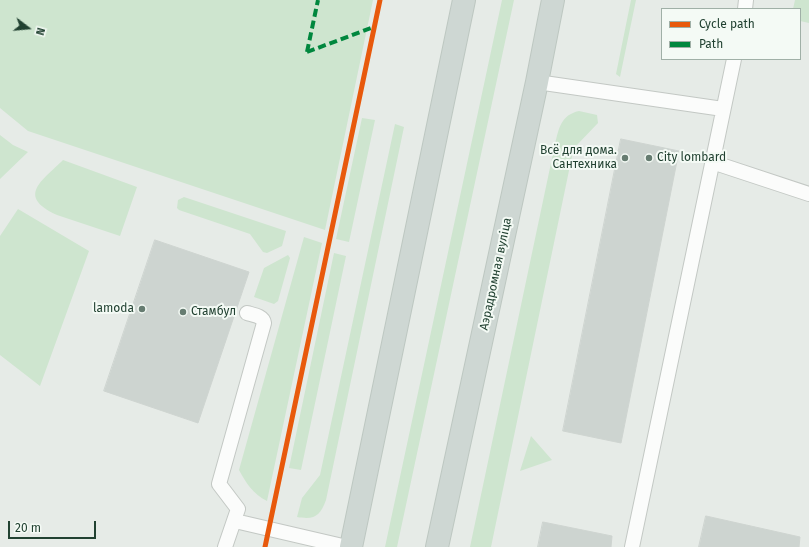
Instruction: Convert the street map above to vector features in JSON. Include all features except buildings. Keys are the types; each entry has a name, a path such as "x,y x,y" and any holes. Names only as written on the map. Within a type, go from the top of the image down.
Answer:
{"main road":[{"path":"351,547 464,0"},
{"name":"Аэрадромная вуліца","path":"437,547 553,0"}],"lane":[{"path":"632,547 734,60"},
{"path":"536,82 723,109"},
{"path":"712,162 809,194"},
{"path":"225,547 238,509 219,484 264,323 261,317 247,313"},
{"path":"235,521 347,547"}],"green space":[{"path":"0,0 373,0 325,230 28,131 0,108"},
{"path":"502,0 514,0 397,547 385,547"},
{"path":"631,0 636,0 620,77 616,74"},
{"path":"795,0 809,0 809,23 801,21 801,8 793,8"},
{"path":"579,111 597,115 598,123 576,146 572,156 491,547 470,547 556,138 565,119 573,113"},
{"path":"362,118 375,120 349,242 336,239"},
{"path":"395,124 404,127 326,500 316,516 308,518 297,517 302,498 320,475"},
{"path":"0,135 13,145 28,152 0,179"},
{"path":"63,160 137,187 120,236 57,215 45,208 38,201 35,195 37,188 47,175"},
{"path":"184,197 286,231 282,246 267,253 263,252 250,234 179,210 177,208 178,200"},
{"path":"18,209 89,251 40,386 0,355 0,236"},
{"path":"304,237 322,243 267,501 250,488 239,470"},
{"path":"334,253 346,256 301,470 289,468"},
{"path":"288,255 290,258 278,301 274,304 254,297 264,268"},
{"path":"531,436 552,460 520,471"}],"marked path":[{"path":"307,52 318,0"},
{"path":"307,52 374,28"}],"cycle path":[{"path":"265,547 380,0"}],"place":[{"name":"Всё для дома. Сантехника","path":"625,158"},
{"name":"City lombard","path":"649,158"},
{"name":"lamoda","path":"142,309"},
{"name":"Стамбул","path":"183,312"}]}
